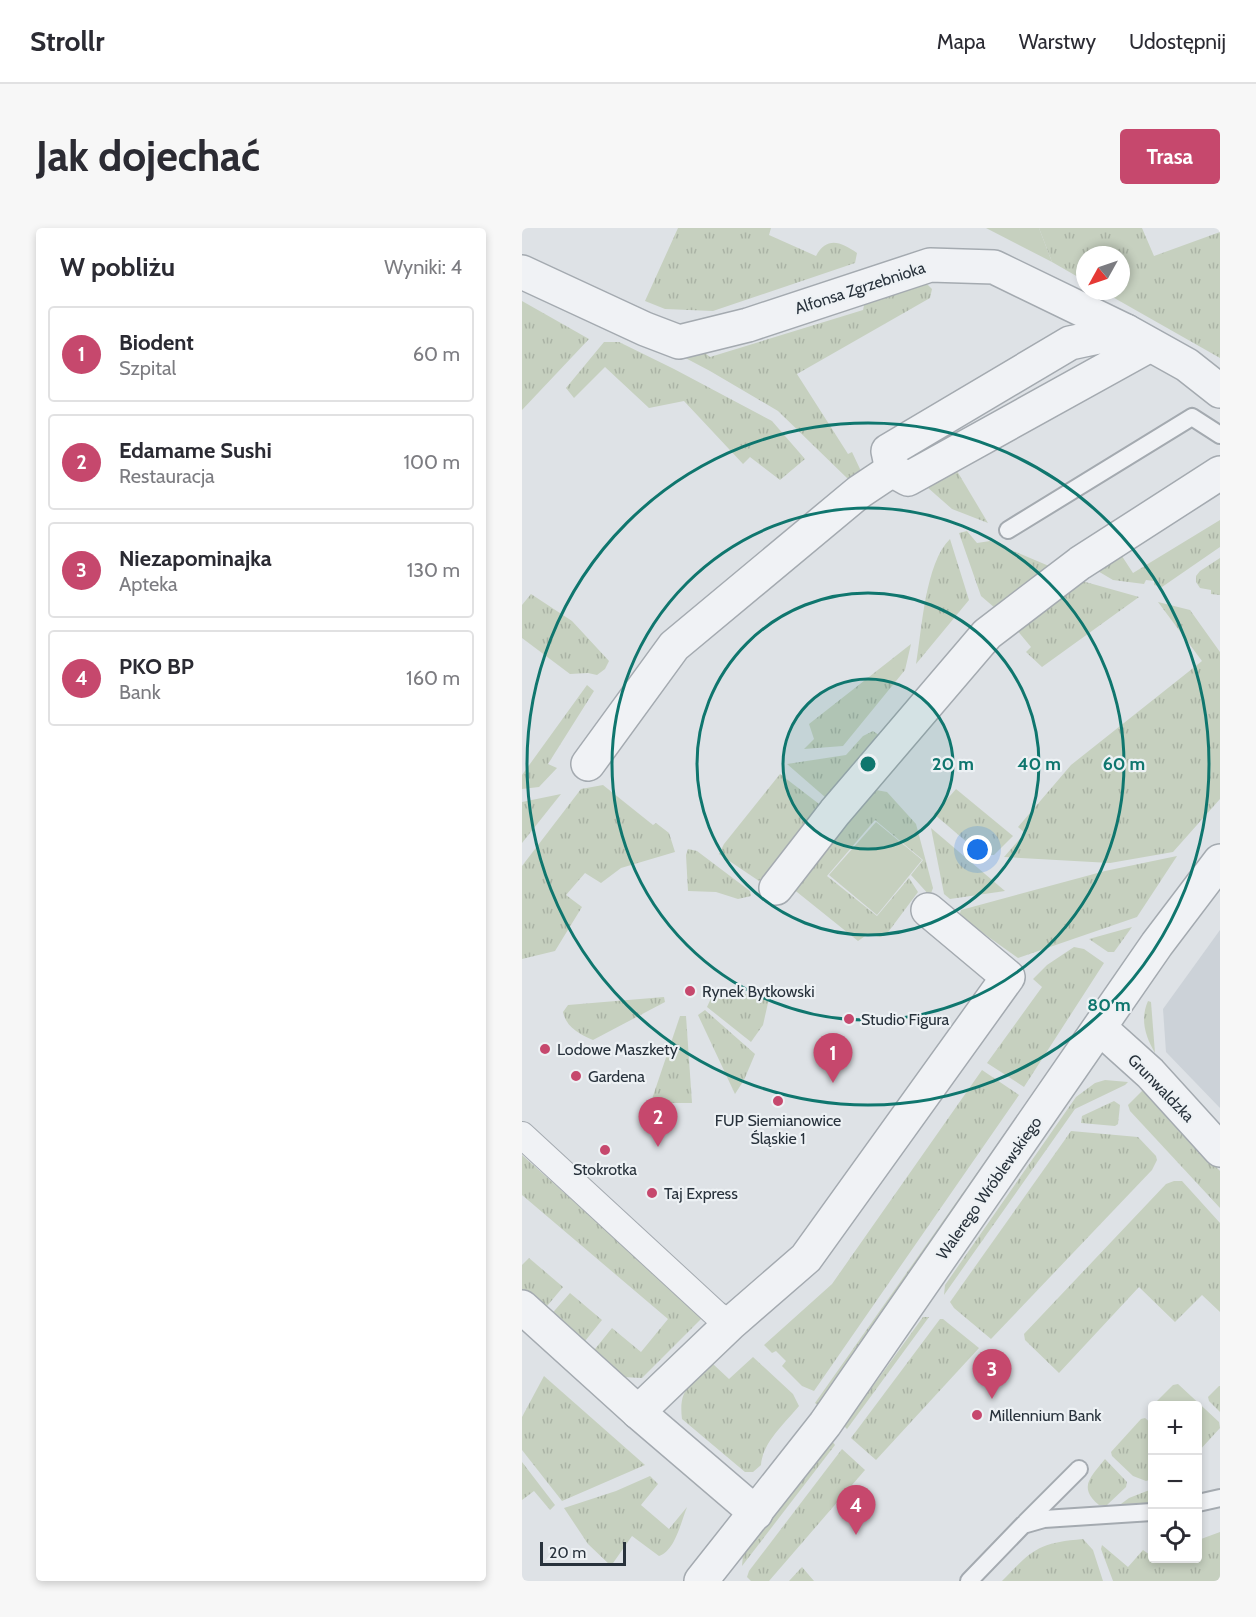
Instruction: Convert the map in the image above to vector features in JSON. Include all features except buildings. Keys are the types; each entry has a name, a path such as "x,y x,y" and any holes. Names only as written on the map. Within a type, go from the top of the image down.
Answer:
{"street":[{"name":"Alfonsa Zgrzebnioka","path":"522,272 645,329 679,342 748,325 930,265 994,267 1138,338 1187,365 1220,391"},
{"path":"588,764 674,646 859,492 892,470 908,480 1138,338"},
{"path":"776,888 835,812 987,634 1080,563 1220,473"},
{"name":"Walerego Wróblewskiego","path":"711,1577 756,1513 825,1424 1157,944 1220,861"},
{"path":"638,1412 730,1324 806,1258 1008,977 928,910"},
{"name":"Grunwaldzka","path":"1100,1028 1150,1073 1220,1149"},
{"path":"522,1135 716,1314 730,1324"},
{"path":"522,1307 638,1412 756,1513"}],"lane":[{"path":"1008,530 1192,417 1220,435"},
{"path":"969,1581 1079,1469"},
{"path":"1202,1502 1220,1498"},
{"path":"1023,1525 1044,1519 1148,1512"}],"shaded area":[{"path":"1220,930 1220,1108 1166,1052 1163,1009"}],"green space":[{"path":"678,228 771,228 769,235 816,256 830,243 840,244 857,253 855,263 713,311 665,309 645,301"},
{"path":"986,228 1039,228 1052,262"},
{"path":"1039,228 1142,228 1154,256 1220,232 1220,358 1118,300 1130,300 1130,246 1076,246 1076,276 1052,262"},
{"path":"926,283 932,289 930,298 797,374 848,454 852,452 860,469 858,482 848,479 778,411 676,353 701,350 710,357 863,310 866,297"},
{"path":"522,301 589,339 522,410"},
{"path":"604,342 619,342 772,421 805,459 780,480 750,457 743,464 684,401 649,408 605,367 574,398 566,388"},
{"path":"957,471 988,523 952,509 927,487"},
{"path":"1220,520 1220,547 1162,587 1154,585 1154,581 1146,580 1144,584 1113,580 1096,570 1118,550 1133,573"},
{"path":"967,531 977,543 990,541 1056,569 1002,614 981,596 959,533"},
{"path":"950,539 969,600 916,664 930,580 935,564"},
{"path":"1220,558 1220,595 1211,594 1211,590 1200,588 1196,582 1196,576"},
{"path":"1082,581 1139,597 1042,667 1026,652 1031,647 1016,629"},
{"path":"531,594 572,621 609,661 605,669 597,675 570,674 522,638 522,605"},
{"path":"1158,602 1190,610 1220,652 1220,799 1173,852 1110,863 1004,857 1025,833 1018,827 1071,765 1202,661"},
{"path":"911,644 905,670 843,746 804,749 814,739 809,724"},
{"path":"587,685 594,691 548,764 557,768 539,787 522,789 522,775"},
{"path":"873,731 886,740 833,804 787,764 846,755 863,736"},
{"path":"780,774 823,807 759,881 719,854 724,844"},
{"path":"603,785 653,825 656,823 669,833 675,852 621,868 601,883 585,873 566,895 582,907 555,951 522,959 522,866 581,789"},
{"path":"871,789 887,792 916,824 933,888 930,896 911,875 923,860 875,820 827,876 877,916 909,878 918,892 886,935 880,937 868,934 858,941 792,888"},
{"path":"956,789 1013,836 994,855 982,855 934,814"},
{"path":"561,794 522,843 522,802"},
{"path":"876,822 922,860 877,915 829,875"},
{"path":"931,828 1005,891 950,899 944,894"},
{"path":"688,849 697,851 750,891 751,896 738,899 716,892 688,891 686,855"},
{"path":"1177,856 1137,917 1018,958 959,916 961,910 1105,871"},
{"path":"1132,927 1114,952 1108,952 1089,939"},
{"path":"1074,947 1084,949 1104,963 1024,1087 987,1063 1042,987 1033,979 1047,965"},
{"path":"713,994 770,994 763,1025 751,1042 707,1007"},
{"path":"664,997 665,1002 593,1040 574,1029 567,1022 563,1012 568,1005"},
{"path":"1148,1001 1151,1002 1155,1053 1144,1021"},
{"path":"705,1010 755,1054 735,1094 698,1015"},
{"path":"680,1016 686,1016 692,1103 669,1103 652,1099"},
{"path":"982,1070 1019,1095 814,1391 802,1386 782,1366 786,1361 776,1351 772,1353 764,1345 832,1284"},
{"path":"1105,1080 1128,1082 1075,1109 944,1295 945,1285 1076,1097 1095,1083"},
{"path":"1143,1090 1220,1171 1220,1208 1130,1111 1128,1105"},
{"path":"1031,1096 1032,1099 820,1407 815,1403"},
{"path":"1114,1101 1120,1105 1118,1124 1115,1126 1081,1123 1082,1116"},
{"path":"1071,1131 1138,1137 1157,1160 1152,1170 991,1339 950,1302"},
{"path":"522,1155 703,1317 642,1378 622,1377 591,1354 612,1328 641,1352 668,1319 522,1195"},
{"path":"1182,1181 1220,1223 1220,1312 1202,1295 1175,1322 1139,1287 1059,1373 1025,1340 1024,1334 1166,1184"},
{"path":"529,1258 563,1287 542,1312 522,1295 522,1265"},
{"path":"570,1293 602,1320 581,1346 548,1318"},
{"path":"923,1317 929,1317 847,1429 844,1426"},
{"path":"940,1319 979,1348 876,1460 851,1438"},
{"path":"753,1357 793,1394 799,1406 770,1441 762,1457 761,1465 753,1472 745,1472 682,1419 681,1408 688,1387 713,1364 729,1379"},
{"path":"544,1376 645,1465 562,1501 522,1450 522,1417"},
{"path":"1178,1384 1196,1401 1157,1401 1173,1385"},
{"path":"1220,1386 1220,1412 1208,1397"},
{"path":"1202,1406 1219,1422 1220,1428 1202,1448"},
{"path":"1145,1418 1148,1421 1148,1480 1146,1481 1133,1476 1112,1456 1111,1452 1141,1419"},
{"path":"832,1441 835,1445 742,1566 743,1555"},
{"path":"842,1449 865,1470 769,1581 751,1581 747,1577 749,1571"},
{"path":"1105,1459 1127,1482 1126,1487 1107,1505 1099,1505 1092,1499 1088,1487 1092,1476"},
{"path":"522,1462 555,1505 550,1510 534,1491 522,1500"},
{"path":"650,1476 658,1484 641,1505 669,1529 687,1507 677,1535 665,1553 659,1556 632,1536 611,1566 588,1544 564,1508 616,1491"},
{"path":"1148,1491 1148,1503 1121,1504 1129,1498"},
{"path":"1220,1532 1220,1581 1113,1581 1101,1549 1102,1545 1128,1567 1143,1550 1148,1554 1148,1563 1202,1563 1202,1539"},
{"path":"1083,1539 1093,1550 1103,1581 1002,1581 1037,1550 1056,1543"},
{"path":"802,1567 814,1581 789,1581"}],"place":[{"name":"Rynek Bytkowski","path":"690,991"},
{"name":"Studio Figura","path":"849,1019"},
{"name":"Lodowe Maszkety","path":"545,1049"},
{"name":"Gardena","path":"576,1076"},
{"name":"Biodent","path":"833,1083"},
{"name":"FUP Siemianowice Śląskie 1","path":"778,1101"},
{"name":"Edamame Sushi","path":"658,1147"},
{"name":"Stokrotka","path":"605,1150"},
{"name":"Taj Express","path":"652,1193"},
{"name":"Niezapominajka","path":"992,1399"},
{"name":"Millennium Bank","path":"977,1415"},
{"name":"PKO BP","path":"856,1535"}]}
